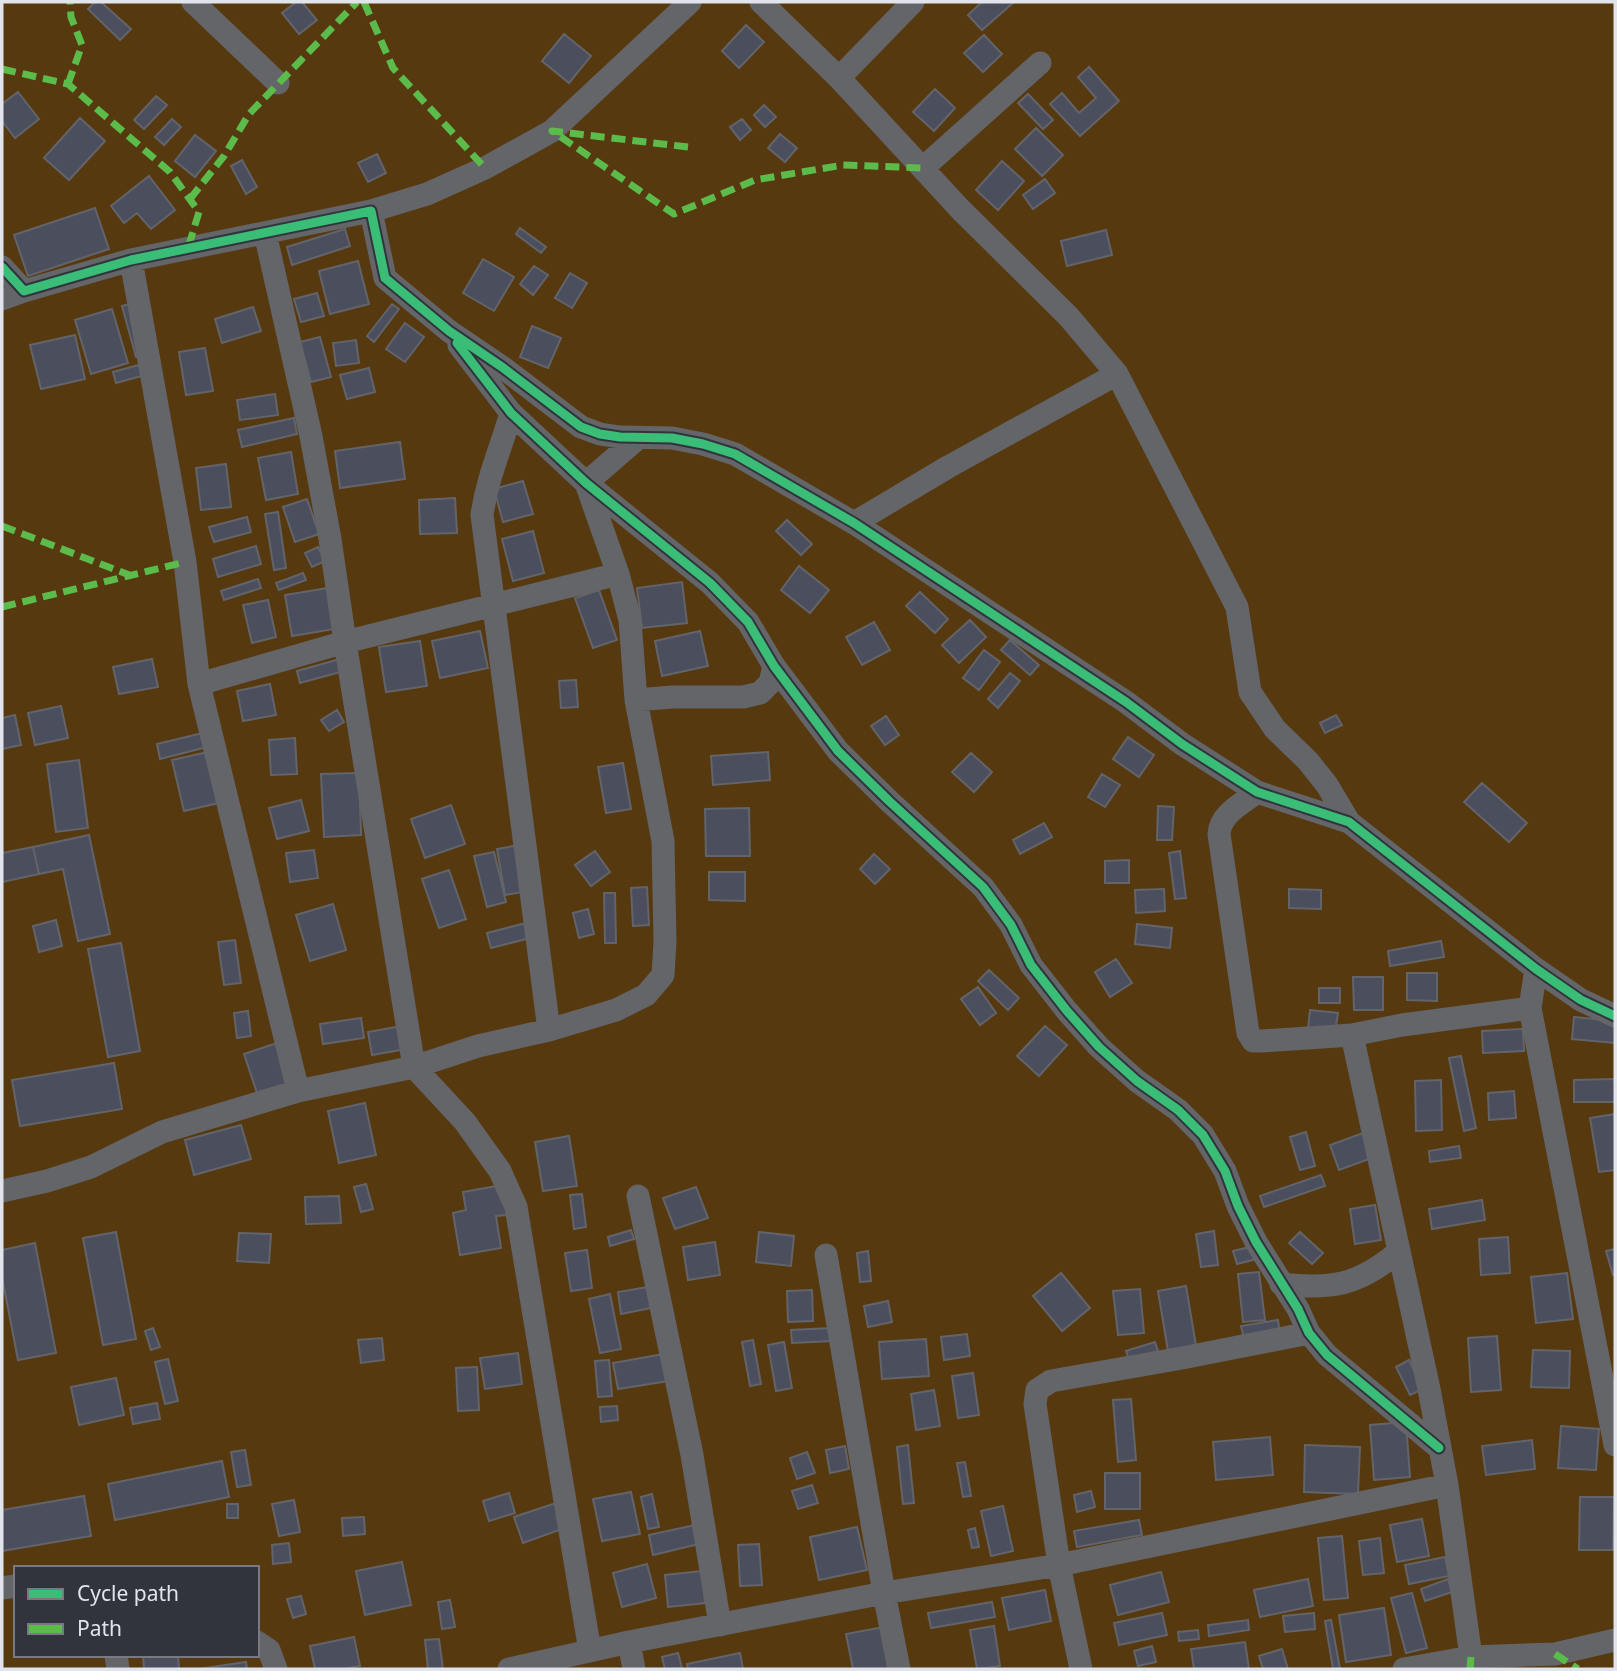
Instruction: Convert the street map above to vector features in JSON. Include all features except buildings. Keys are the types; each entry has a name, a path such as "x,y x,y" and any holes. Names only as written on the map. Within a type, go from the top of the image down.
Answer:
{"street":[{"path":"193,2 278,83"},
{"path":"2,299 131,260 371,211 427,194 485,168 552,131 690,2"},
{"path":"761,2 1069,317 1117,374 1237,607 1250,692 1275,729 1308,761 1327,785 1349,822"},
{"path":"838,78 913,2"},
{"path":"923,168 1040,62"},
{"path":"371,211 384,278 449,331 582,427 600,434 703,443 734,454 854,523 1126,702 1182,744 1257,792 1349,822 1536,969 1581,1000 1615,1016"},
{"path":"265,233 311,436 330,539 414,1066 465,1122 500,1171 516,1207 590,1651"},
{"path":"131,260 185,562 199,684 298,1091"},
{"path":"2,267 24,292"},
{"path":"449,331 511,413 586,483 710,583 748,622 774,666 838,751 983,887 1011,925 1031,965 1067,1011 1099,1047 1137,1081 1178,1111 1203,1136 1225,1171 1238,1206 1281,1284 1298,1309 1309,1333 1327,1355 1439,1448"},
{"path":"854,523 948,467 1117,374"},
{"path":"511,413 485,490 482,515 549,1030"},
{"path":"586,483 638,438"},
{"path":"2,1192 91,1167 162,1132 298,1091 414,1066 615,1010 646,995 663,975 663,841 636,700 630,620 618,574 586,483"},
{"path":"199,684 345,642 618,574"},
{"path":"636,700 760,693 769,683 774,666"},
{"path":"1257,792 1225,817 1219,825 1248,1033 1253,1041 1352,1035 1402,1025 1530,1008"},
{"path":"1536,969 1530,1008 1615,1446"},
{"path":"1581,1000 1615,996"},
{"path":"1352,1035 1429,1389 1447,1485 1471,1657"},
{"path":"638,1196 692,1455 720,1625"},
{"path":"1281,1284 1308,1287 1338,1285 1377,1270 1398,1252"},
{"path":"826,1255 899,1669"},
{"path":"1081,1669 1059,1565 1035,1404 1037,1390 1051,1381 1309,1333"},
{"path":"509,1669 629,1642 884,1594 1059,1565 1447,1485"},
{"path":"1404,1669 1471,1657 1555,1654 1615,1640"},
{"path":"629,1642 634,1669"},
{"path":"259,1643 269,1650 276,1669"}],"shaded area":[{"path":"2,2 1615,2 1615,1669 2,1669"}],"marked path":[{"path":"68,84 82,45 71,17 70,2"},
{"path":"190,199 224,156 249,114 357,2"},
{"path":"364,2 393,68 485,168"},
{"path":"2,69 68,84 170,172 199,212 188,248"},
{"path":"688,147 552,131 674,214 755,180 843,165 923,168"},
{"path":"2,526 132,576"},
{"path":"2,607 185,562"},
{"path":"1555,1654 1578,1669"},
{"path":"1470,1669 1471,1657"}],"cycle path":[{"path":"2,267 24,291 131,260 371,211 385,278 449,331 581,427 620,437 672,438 735,454 854,523 1126,702 1182,744 1257,792 1349,822 1536,969 1581,1000 1615,1016"},
{"path":"457,343 511,413 586,483 710,583 748,622 774,666 838,751 983,887 1011,925 1031,965 1067,1011 1099,1047 1137,1081 1178,1110 1203,1135 1225,1171 1256,1242 1298,1309 1309,1333 1327,1355 1439,1448"}]}
